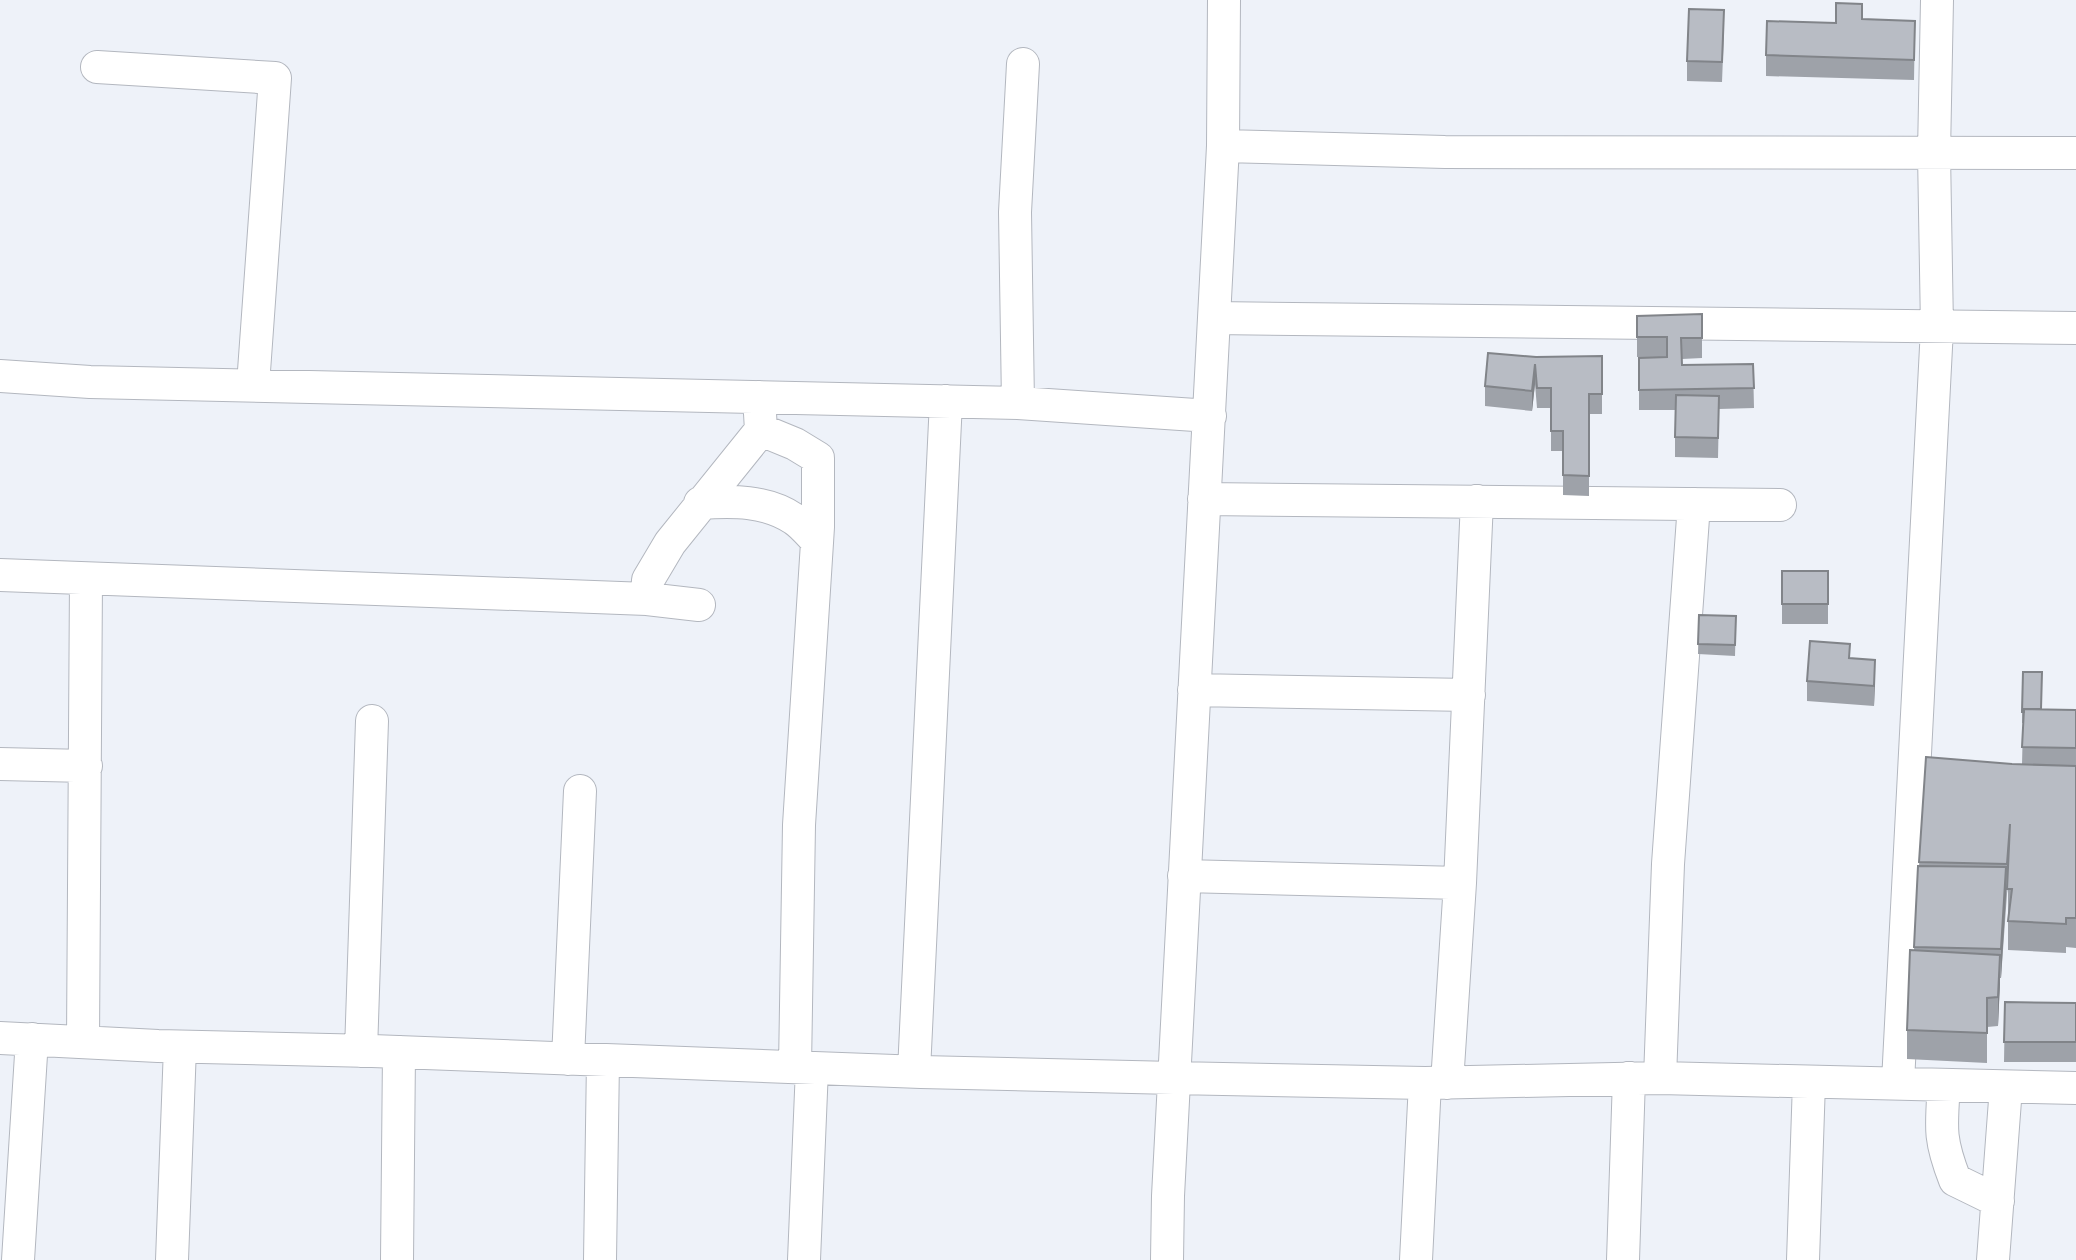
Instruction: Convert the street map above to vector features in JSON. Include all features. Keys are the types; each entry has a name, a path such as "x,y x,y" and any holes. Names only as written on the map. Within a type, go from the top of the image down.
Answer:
{"street":[{"path":"1167,1260 1223,146 1224,0"},
{"path":"1898,1082 1928,770 1937,328 1934,153 1937,0"},
{"path":"1018,403 1015,212 1023,64"},
{"path":"97,67 275,78 253,385"},
{"path":"1223,146 1445,152 2076,153"},
{"path":"1214,318 2076,328"},
{"path":"0,376 90,382 1018,403 1210,416"},
{"path":"647,599 648,580 670,543 761,430 759,397"},
{"path":"914,1071 946,401"},
{"path":"761,430 795,444 818,458 817,541 799,825 804,1260"},
{"path":"1204,499 1780,505"},
{"path":"700,503 733,501 762,505 794,519 817,541"},
{"path":"1416,1260 1460,883 1477,501"},
{"path":"1623,1260 1668,864 1694,504"},
{"path":"0,575 647,599 699,605"},
{"path":"83,1042 86,579"},
{"path":"1194,690 1469,695"},
{"path":"361,1051 372,721"},
{"path":"0,764 86,766"},
{"path":"568,1059 580,791"},
{"path":"1184,876 1460,883"},
{"path":"0,1038 180,1047 1174,1078 1436,1083 1644,1078 2076,1088"},
{"path":"18,1260 32,1039"},
{"path":"172,1260 180,1047"},
{"path":"397,1260 399,1052"},
{"path":"600,1260 603,1060"},
{"path":"1803,1260 1809,1082"},
{"path":"1944,1085 1940,1134 1955,1180 1998,1201"},
{"path":"1993,1260 2006,1087"}],"building":[{"path":"1836,3 1862,4 1862,19 1915,21 1914,60 1766,55 1767,21 1836,23"},
{"path":"1689,9 1724,10 1722,62 1687,61"},
{"path":"1702,314 1702,338 1681,338 1682,365 1753,364 1754,388 1639,390 1639,358 1667,357 1667,337 1637,337 1637,316"},
{"path":"1488,353 1536,357 1602,356 1602,394 1589,394 1589,476 1563,475 1563,431 1551,431 1551,388 1537,388 1535,364 1532,391 1485,386"},
{"path":"1676,395 1719,396 1718,438 1675,437"},
{"path":"1782,571 1828,571 1828,604 1782,604"},
{"path":"1699,615 1736,616 1735,645 1698,644"},
{"path":"1810,641 1850,644 1849,658 1875,660 1874,686 1807,681"},
{"path":"2023,672 2042,672 2041,709 2024,709 2022,712"},
{"path":"2024,709 2076,710 2076,748 2022,747"},
{"path":"1926,757 2076,766 2076,918 2066,918 2066,924 2008,921 2012,889 2007,889 2010,824 2007,864 1919,862"},
{"path":"1918,866 2006,867 2001,949 1914,947"},
{"path":"1910,950 2000,955 1998,997 1987,998 1987,1033 1907,1030"},
{"path":"2005,1002 2076,1003 2076,1042 2004,1042"}]}
